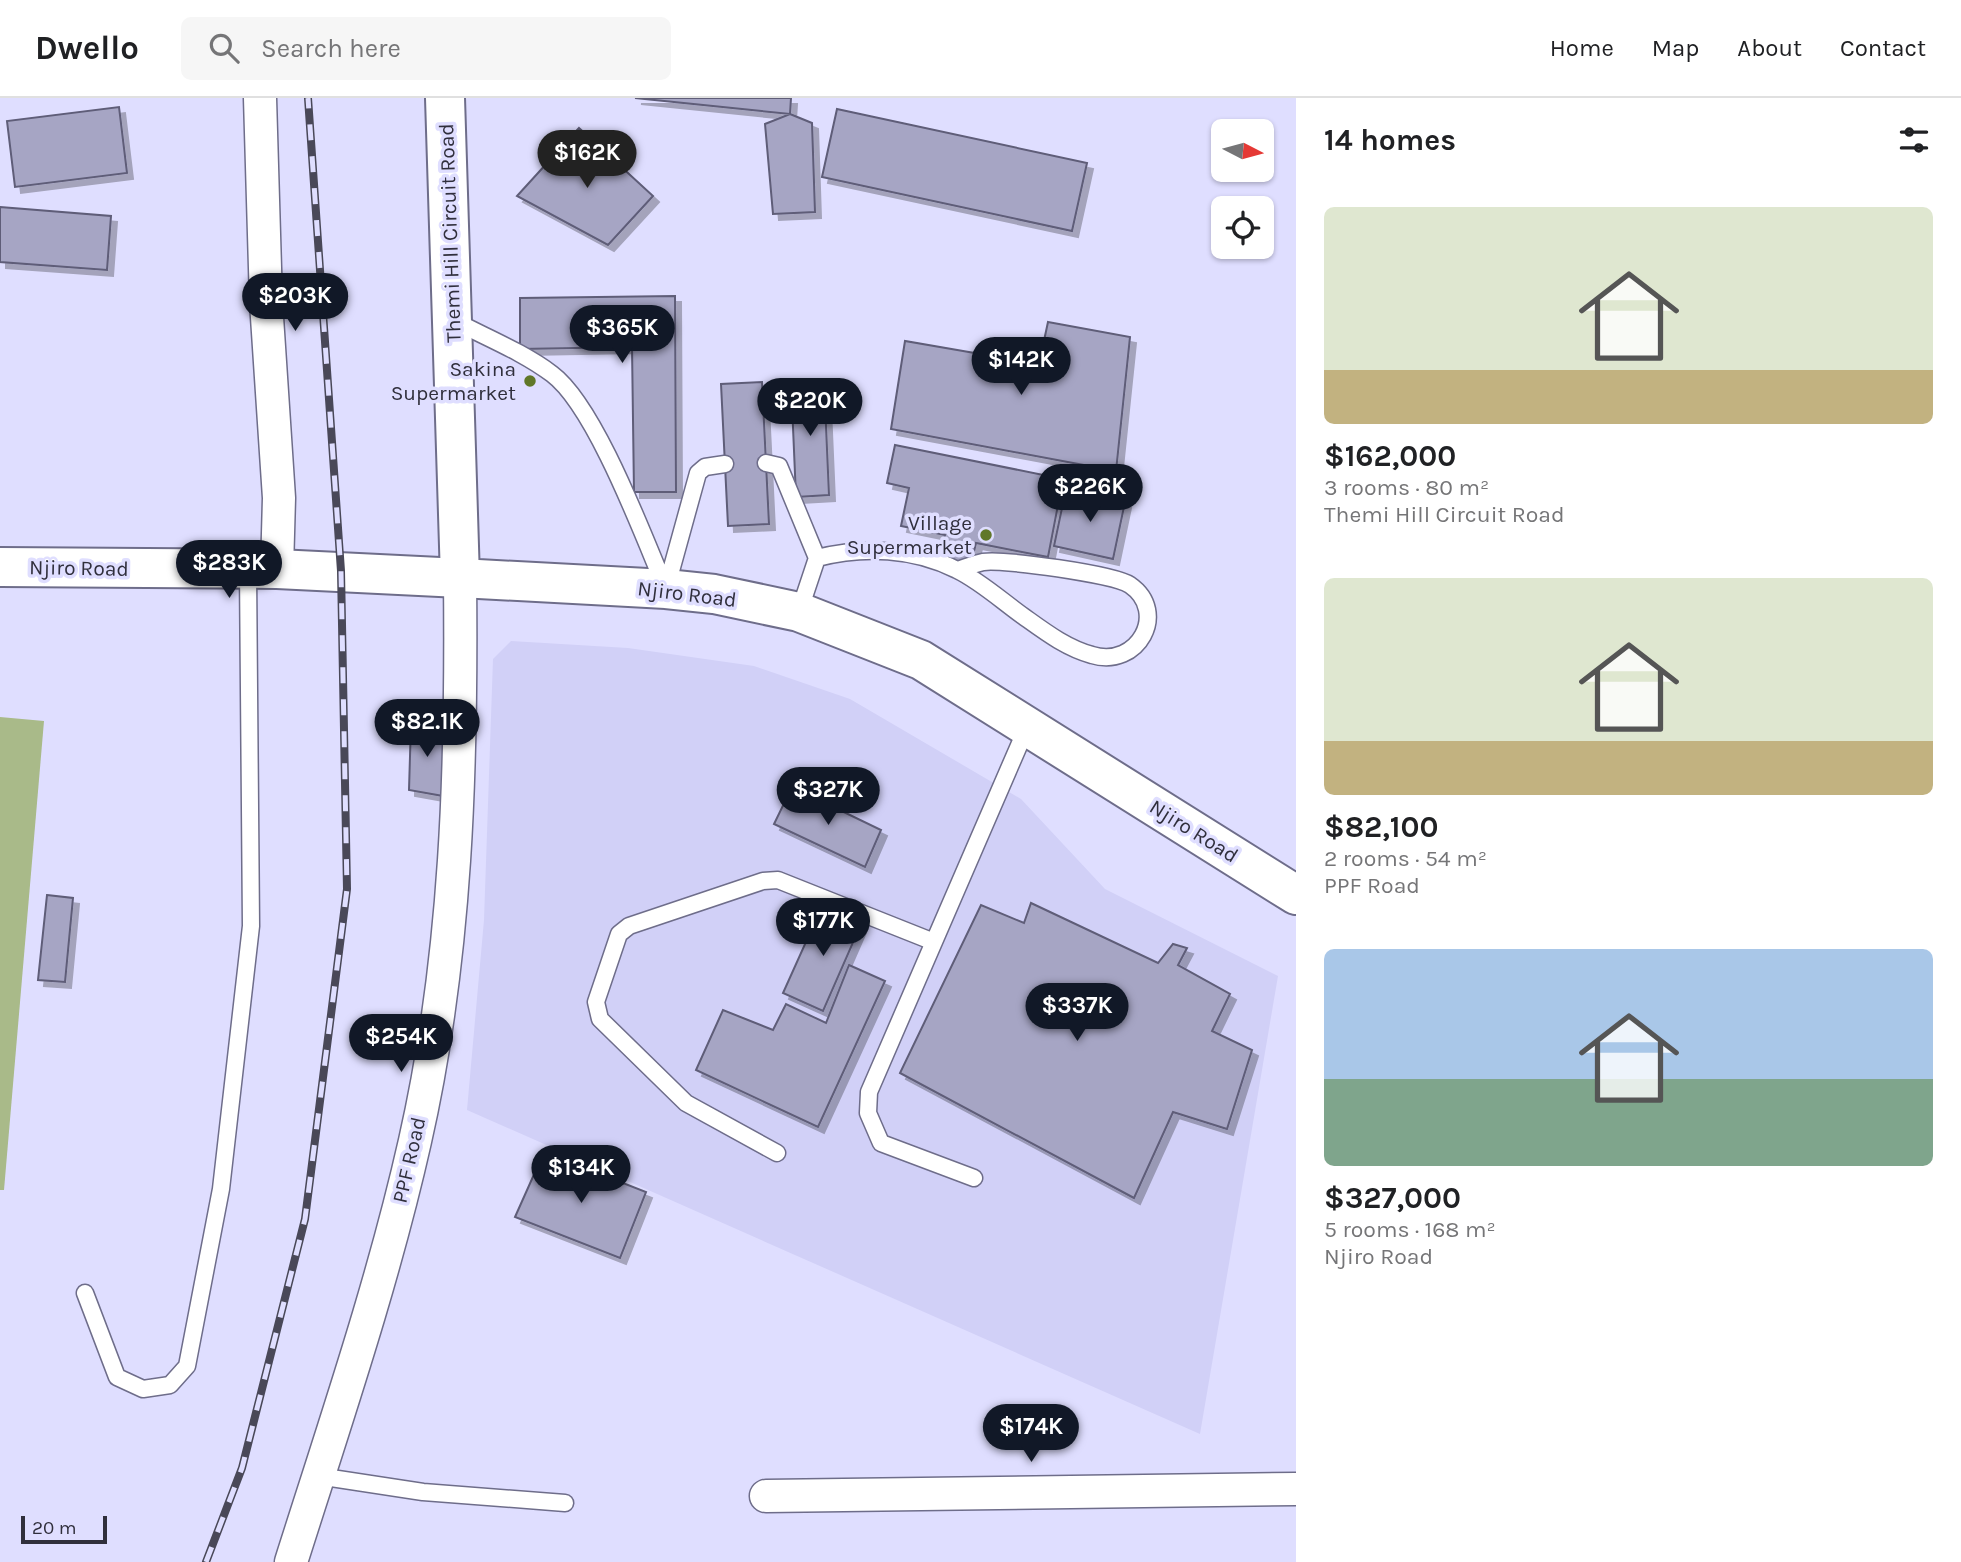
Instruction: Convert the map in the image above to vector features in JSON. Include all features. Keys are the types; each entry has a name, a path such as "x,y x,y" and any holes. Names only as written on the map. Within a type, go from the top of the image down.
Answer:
{"street":[{"path":"260,98 266,302 279,498 263,570"},
{"name":"Themi Hill Circuit Road","path":"445,98 460,578"},
{"name":"Njiro Road","path":"0,567 263,570 666,589 714,594 799,612 920,660 1296,895"},
{"name":"PPF Road","path":"290,1562 388,1243 415,1140 437,1018 459,811 460,578"},
{"path":"766,1496 1296,1489"}],"lane":[{"path":"452,320 553,374 572,394 590,423 629,502 666,589"},
{"path":"766,463 779,466 817,558 799,612"},
{"path":"666,589 698,473 705,467 725,464"},
{"path":"817,558 846,551 880,550 920,557 958,570 1052,636 1081,652 1101,658 1124,656 1140,643 1148,618 1142,599 1129,585 1103,577 1006,562 984,562 958,570"},
{"path":"85,1293 117,1377 143,1389 170,1385 187,1367 221,1189 251,926 263,570"},
{"path":"974,1178 881,1143 868,1113 869,1092 1027,727"},
{"path":"777,1153 686,1103 600,1019 596,1002 619,934 628,926 763,881 778,880 934,942"},
{"path":"318,1476 422,1492 565,1503"}],"shaded area":[{"path":"511,641 628,648 754,666 850,699 1021,799 1105,889 1278,976 1200,1434 467,1110 484,920 493,659"}],"green space":[{"path":"0,717 44,721 4,1190 0,1190"}],"building":[{"path":"635,98 791,98 790,114"},
{"path":"119,107 127,173 15,187 7,121"},
{"path":"837,109 1087,163 1072,231 822,177"},
{"path":"790,114 812,123 815,212 773,214 765,124"},
{"path":"579,128 653,196 608,245 517,196"},
{"path":"0,207 111,216 107,270 0,262"},
{"path":"675,296 676,492 634,492 632,347 520,349 520,298"},
{"path":"1048,322 1130,337 1116,471 891,429 905,341 1039,364"},
{"path":"824,380 829,495 796,497 791,381"},
{"path":"762,382 769,524 728,526 721,384"},
{"path":"895,445 1063,479 1048,557 976,543 971,564 940,558 945,535 901,526 909,488 887,483"},
{"path":"1066,489 1125,502 1113,559 1054,546"},
{"path":"411,723 446,727 443,796 409,790"},
{"path":"792,787 881,830 865,867 774,824"},
{"path":"47,895 73,898 65,982 38,980"},
{"path":"1031,903 1158,963 1173,944 1187,948 1178,965 1230,994 1212,1031 1252,1050 1227,1129 1173,1112 1134,1198 900,1073 981,905 1024,923"},
{"path":"823,904 862,922 823,1011 783,993"},
{"path":"849,965 885,981 818,1127 696,1070 723,1010 773,1030 786,1004 826,1023"},
{"path":"544,1152 646,1192 620,1258 515,1217"}],"railway":[{"path":"206,1562 242,1468 305,1219 347,889 341,571 308,98"}],"place":[{"name":"Sakina Supermarket","path":"530,381"},
{"name":"Village Supermarket","path":"986,535"}]}
